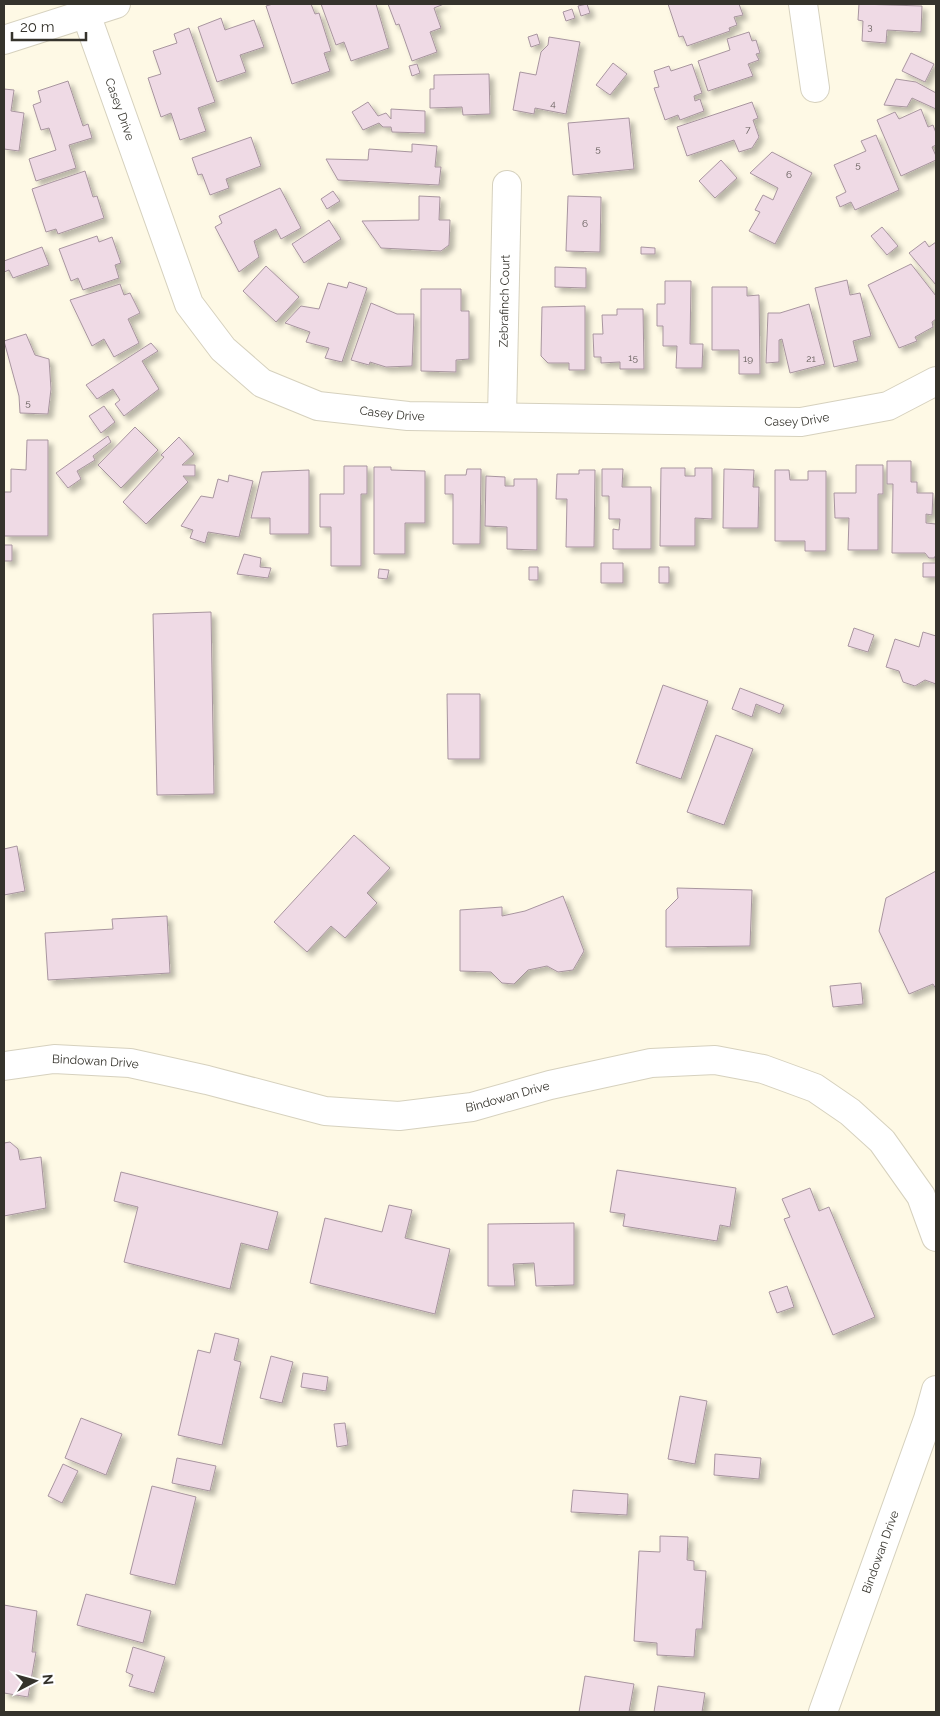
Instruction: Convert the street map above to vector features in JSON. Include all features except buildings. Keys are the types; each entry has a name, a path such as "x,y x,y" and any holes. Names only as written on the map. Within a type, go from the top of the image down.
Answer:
{"street":[{"path":"4,40 116,4"},
{"path":"803,4 814,88"},
{"name":"Casey Drive","path":"86,14 189,304 223,349 262,383 318,406 408,416 800,422 888,406 936,381"},
{"name":"Zebrafinch Court","path":"502,417 506,185"},
{"name":"Bindowan Drive","path":"4,1066 54,1059 130,1063 206,1080 325,1111 399,1116 472,1107 550,1085 651,1063 715,1060 763,1069 815,1088 850,1112 882,1141 921,1196 936,1237"},
{"name":"Bindowan Drive","path":"823,1712 936,1390"}]}
